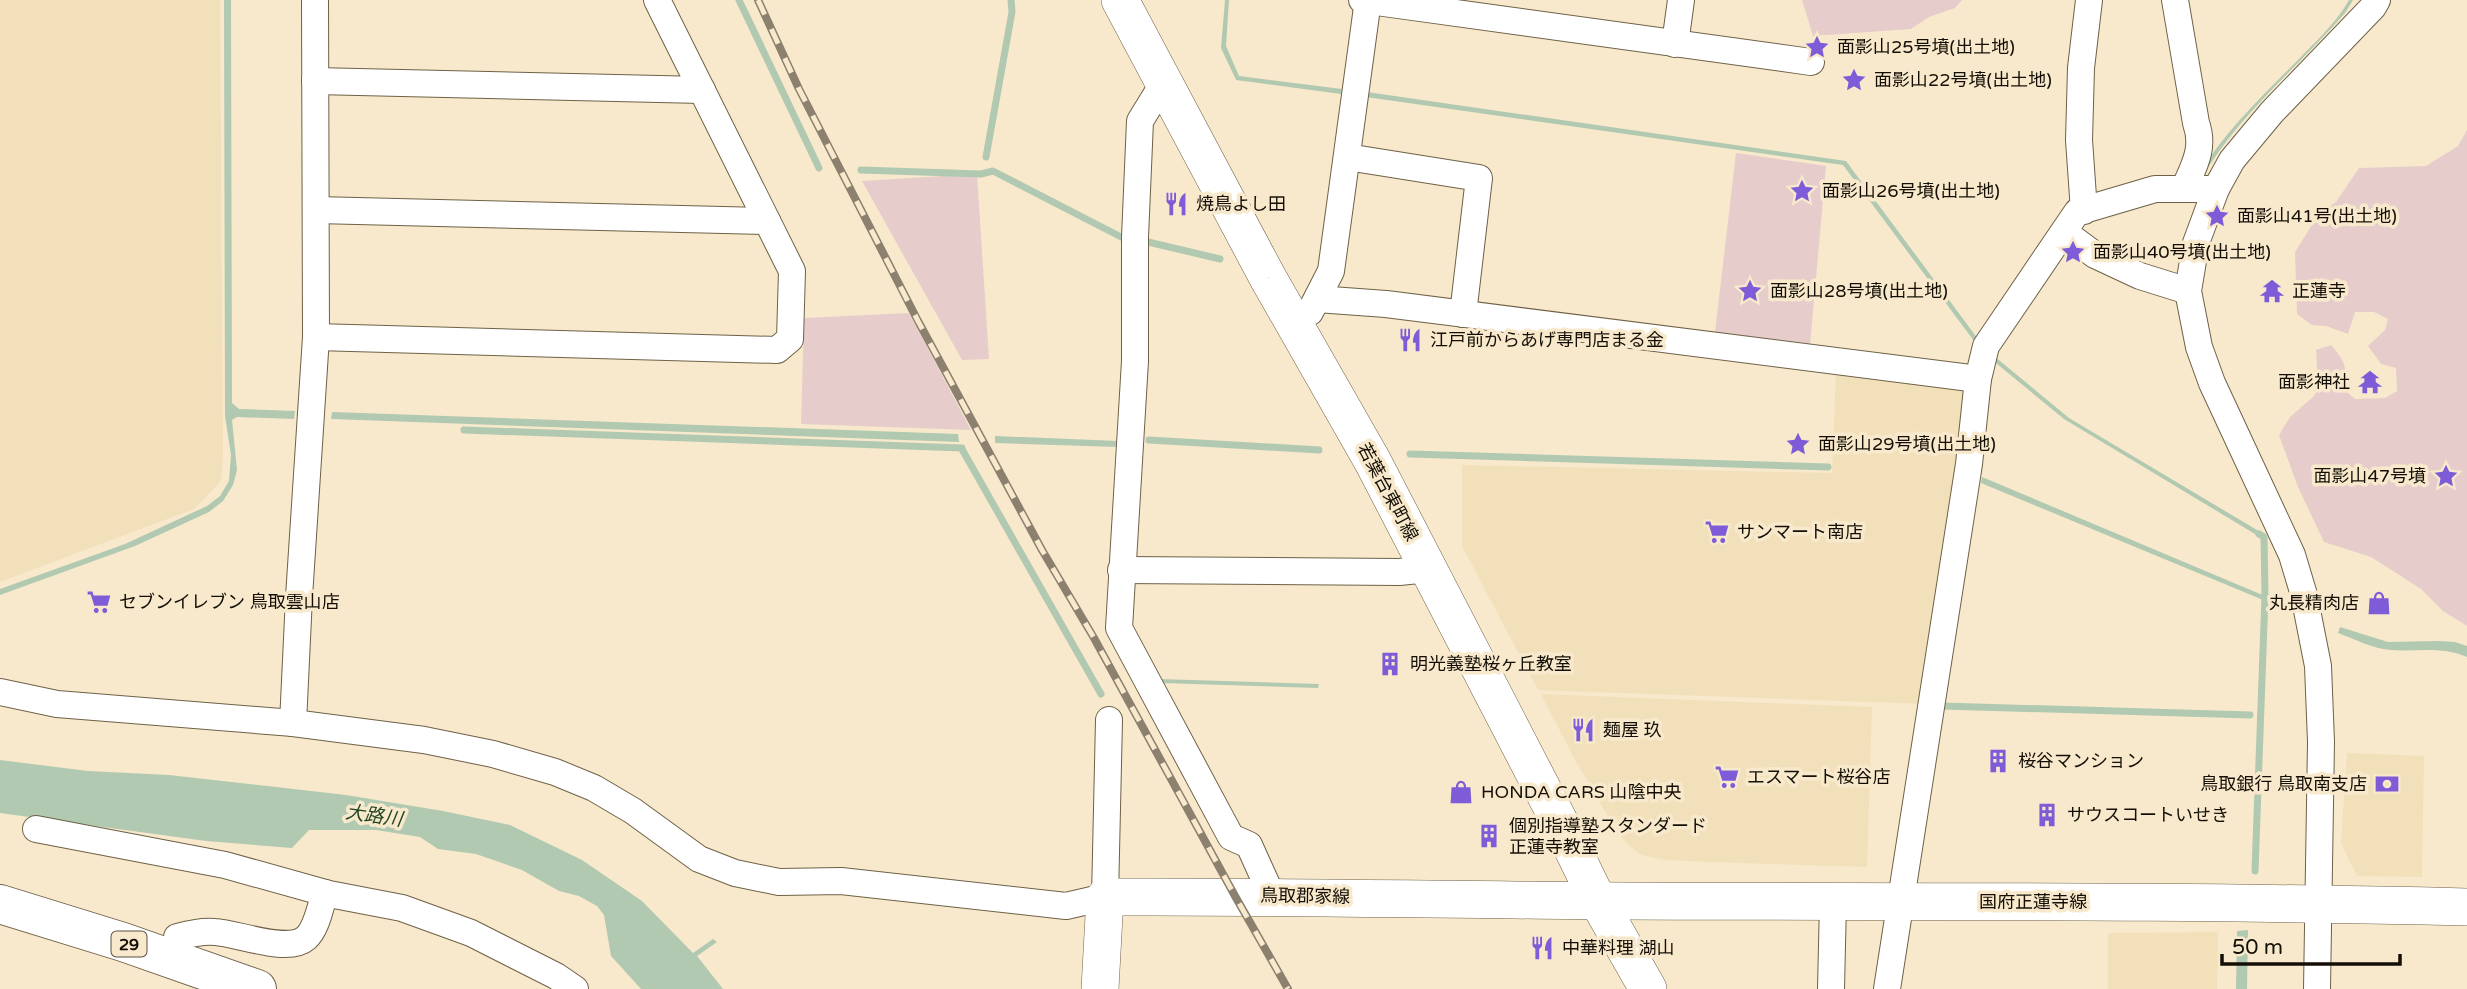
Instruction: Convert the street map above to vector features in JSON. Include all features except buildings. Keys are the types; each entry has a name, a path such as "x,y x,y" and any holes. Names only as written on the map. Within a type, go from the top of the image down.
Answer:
{"highway":[{"name":"29","path":"0,904 123,942 256,989"},
{"name":"29","path":"0,933 256,989"}],"main road":[{"name":"若葉台東町線","path":"1122,1 1299,333 1373,462 1598,901 1648,989"},
{"name":"鳥取郡家線","path":"1105,897 1272,896 1598,901"},
{"path":"1100,989 1105,897"},
{"name":"国府正蓮寺線","path":"1598,901 2467,907"}],"street":[{"path":"293,723 316,337 315,0"},
{"path":"316,337 776,350 790,339 792,271 657,0"},
{"path":"1362,0 1811,62"},
{"path":"1299,333 1331,271 1368,0"},
{"path":"1675,44 1681,0"},
{"path":"2084,211 2079,140 2081,68 2089,0"},
{"path":"2175,0 2196,123 2201,135 2200,152 2184,189"},
{"path":"2317,989 2321,742 2318,666 2304,595 2292,555 2212,383 2199,348 2188,291 2196,243 2216,189 2232,160 2272,112 2373,7 2376,0"},
{"path":"315,81 702,90"},
{"path":"1164,82 1140,121 1135,237 1135,361 1119,628 1231,837 1249,845 1272,896"},
{"path":"1347,157 1479,178 1463,314"},
{"path":"1887,989 1969,464 1978,380 1986,346 2077,212 2155,189 2216,189"},
{"path":"316,210 767,221"},
{"path":"2064,232 2095,255 2140,276 2188,291"},
{"path":"1317,299 1386,304 1978,380"},
{"path":"1121,570 1399,572 1429,569"},
{"path":"0,692 57,704 293,723 424,740 493,754 555,772 594,788 633,811 699,859 735,873 779,882 841,881 1066,906 1105,897 1109,720"},
{"path":"36,829 225,865 325,893 402,908 471,933 556,976 575,989"},
{"path":"177,937 198,932 216,932 296,944 306,938 312,929 325,893"},
{"path":"1831,989 1832,902"}],"shaded area":[{"path":"0,0 220,0 223,454 221,481 194,509 0,582"},
{"path":"1802,0 1962,0 1955,8 1929,17 1911,29 1813,36"},
{"path":"2467,130 2467,626 2443,611 2421,589 2371,557 2324,542 2298,487 2279,435 2290,417 2314,396 2318,388 2316,350 2331,345 2340,356 2345,367 2347,392 2355,399 2385,398 2397,391 2396,368 2381,364 2368,346 2385,330 2388,319 2374,312 2355,312 2348,334 2326,326 2312,325 2297,314 2295,252 2320,212 2336,202 2359,168 2426,166 2458,146"},
{"path":"1736,153 1826,166 1810,345 1715,332"},
{"path":"977,174 989,359 962,360 862,181"},
{"path":"909,313 971,430 801,424 804,318"},
{"path":"1836,370 1971,387 1925,704 1538,690 1462,546 1462,465 1832,473"},
{"name":"エスマート桜谷店","path":"1541,694 1872,707 1867,867 1666,860 1641,855 1626,843 1612,823"},
{"path":"2347,753 2424,756 2422,877 2357,876 2341,843"},
{"path":"2218,932 2217,989 2108,989 2108,933"}],"water":[{"path":"224,0 231,0 232,403 239,409 295,411 294,419 237,417 232,420 237,470 233,485 223,501 209,512 135,546 0,595 0,589 125,544 207,506 220,496 229,481 231,455 225,416"},
{"path":"1225,0 1229,0 1226,46 1239,76 1342,89 1341,94 1236,80 1221,48"},
{"path":"2349,0 2353,0 2345,13 2250,113 2201,179 2197,177 2229,132 2323,34"},
{"path":"1367,92 1846,161 1978,339 1974,341 1843,165 1366,97"},
{"path":"1994,356 2069,418 2267,536 2265,540 2064,419 1991,359"},
{"path":"332,412 958,434 959,442 331,419"},
{"path":"995,436 1118,441 1118,447 995,443"},
{"path":"1982,477 2265,596 2283,601 2280,607 1981,483"},
{"path":"2340,627 2388,642 2455,642 2467,646 2467,657 2439,650 2378,648 2338,633"},
{"path":"1159,679 1319,684 1318,688 1162,683"},
{"name":"大路川","path":"0,760 346,795 510,825 582,860 642,901 693,953 713,939 717,942 697,956 723,989 641,989 611,956 604,915 597,906 579,896 559,891 522,870 476,854 438,849 420,837 376,830 309,830 292,848 206,841 0,813"},
{"path":"2248,930 2247,989 2236,989 2237,931"}],"waterway":[{"path":"739,0 819,168"},
{"path":"986,157 1012,12 1011,0"},
{"path":"861,170 981,174 993,171 1125,239"},
{"path":"1148,242 1220,259"},
{"path":"464,430 962,448"},
{"path":"1149,440 1319,450"},
{"path":"963,451 1101,694"},
{"path":"1410,454 1828,467"},
{"path":"2255,871 2265,596 2264,537 2259,534"},
{"path":"1943,706 2250,715"}],"railway":[{"path":"758,0 799,89 918,321 1042,550 1094,638 1288,989"}],"place":[{"name":"面影山25号墳(出土地)","path":"1817,47"},
{"name":"面影山22号墳(出土地)","path":"1854,80"},
{"name":"面影山26号墳(出土地)","path":"1802,191"},
{"name":"焼鳥よし田","path":"1176,204"},
{"name":"面影山41号(出土地)","path":"2217,216"},
{"name":"面影山40号墳(出土地)","path":"2073,252"},
{"name":"面影山28号墳(出土地)","path":"1750,291"},
{"name":"正蓮寺","path":"2272,291"},
{"name":"江戸前からあげ専門店まる金","path":"1410,340"},
{"name":"面影神社","path":"2370,382"},
{"name":"面影山29号墳(出土地)","path":"1798,444"},
{"name":"面影山47号墳","path":"2446,476"},
{"name":"サンマート南店","path":"1717,532"},
{"name":"セブンイレブン 鳥取雲山店","path":"99,602"},
{"name":"丸長精肉店","path":"2379,603"},
{"name":"明光義塾桜ヶ丘教室","path":"1390,664"},
{"name":"麺屋 玖","path":"1583,730"},
{"name":"桜谷マンション","path":"1998,761"},
{"name":"エスマート桜谷店","path":"1727,777"},
{"name":"鳥取銀行 鳥取南支店","path":"2387,784"},
{"name":"HONDA CARS 山陰中央","path":"1461,792"},
{"name":"サウスコートいせき","path":"2047,815"},
{"name":"個別指導塾スタンダード 正蓮寺教室","path":"1489,836"},
{"name":"中華料理 湖山","path":"1542,948"}]}
